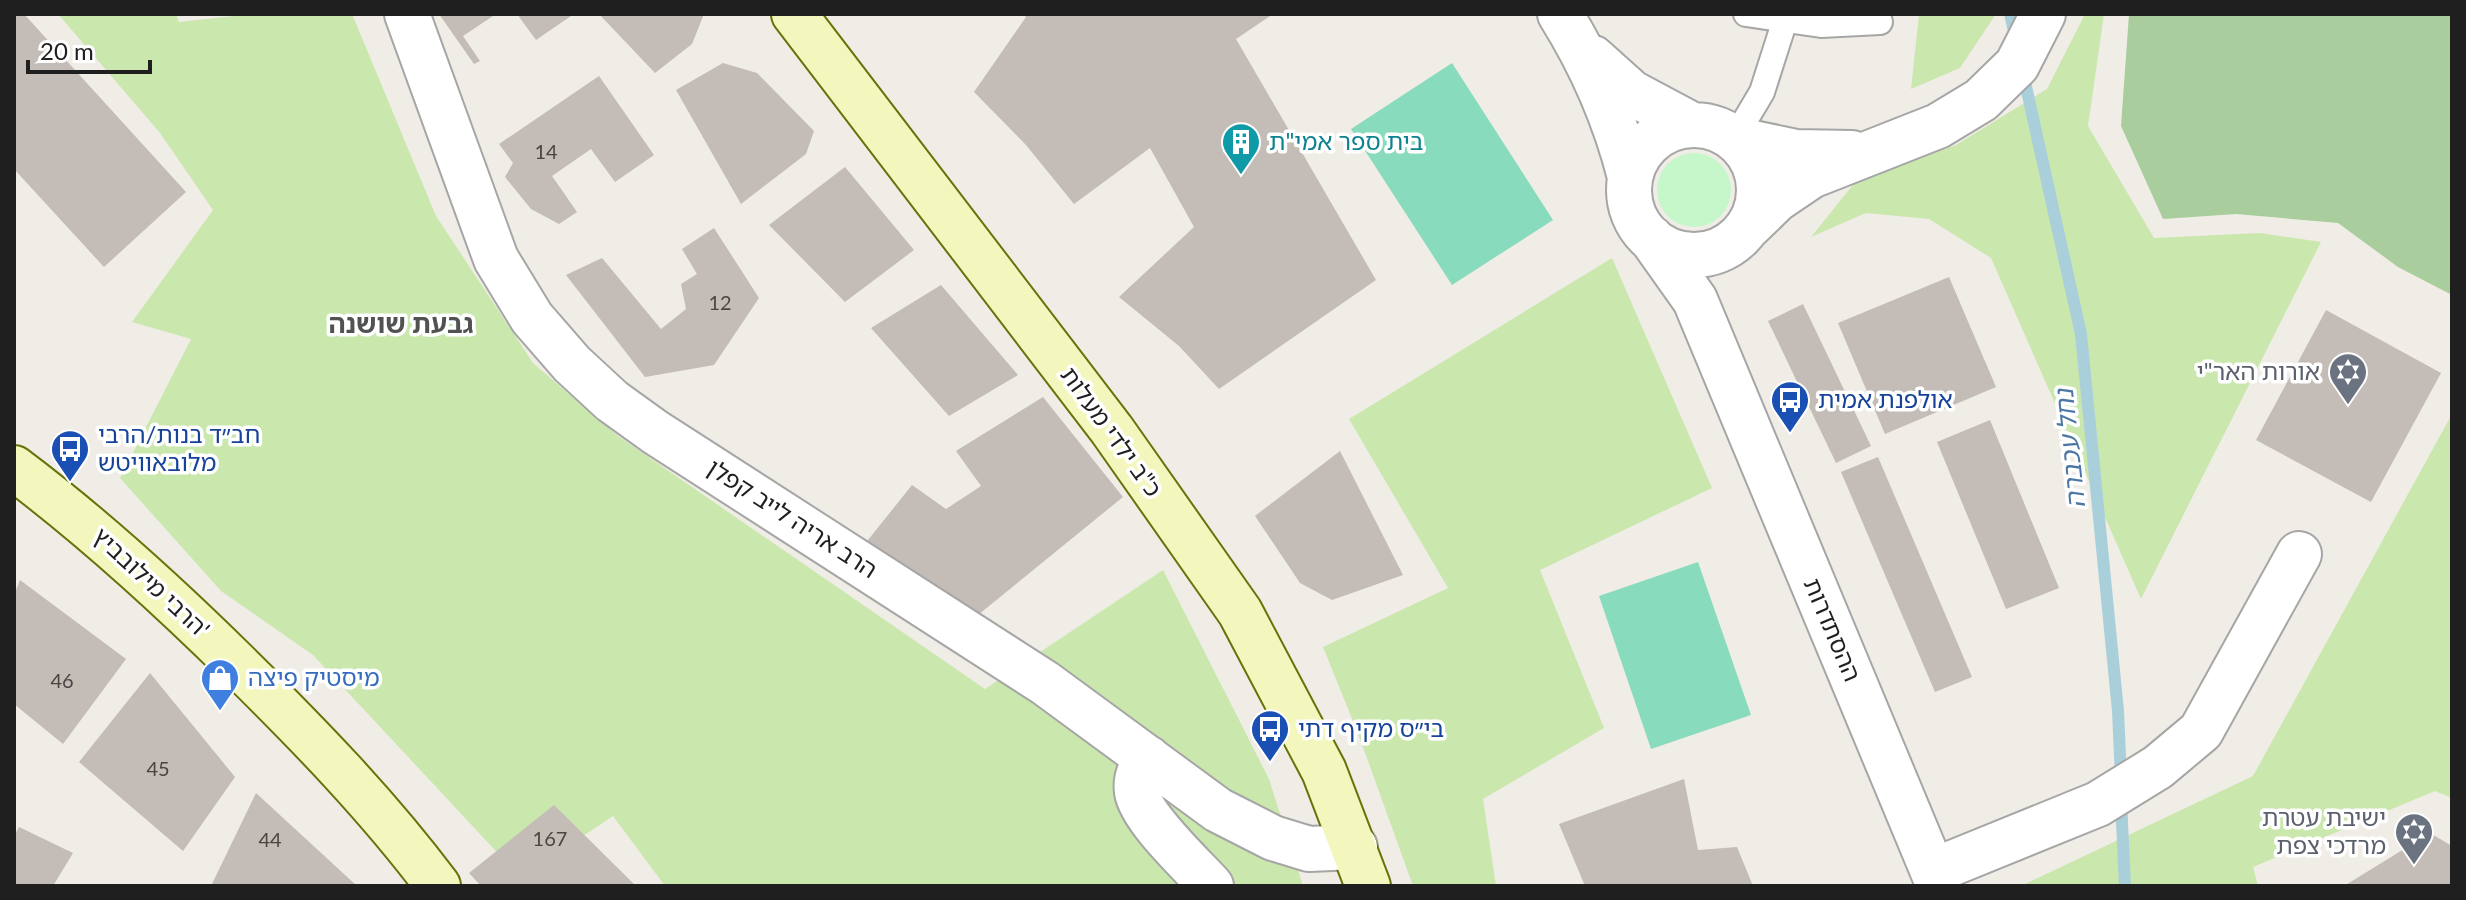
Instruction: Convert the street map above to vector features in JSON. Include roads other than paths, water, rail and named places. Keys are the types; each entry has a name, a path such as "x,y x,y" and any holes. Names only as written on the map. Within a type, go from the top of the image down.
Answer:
{"street":[{"name":"הרב אריה לייב קפלן","path":"407,14 496,259 532,318 572,364 612,401 655,432 993,648 1218,810 1273,838 1361,866"},
{"name":"כ\"ב ילדי מעלות","path":"794,14 1112,430 1240,612 1324,771 1361,866"},
{"path":"1744,231 1758,206 1760,184 1750,156 1734,139 1715,128 1692,125 1668,130 1649,143 1636,161 1630,177 1629,199 1637,221 1651,238 1666,248 1688,255 1710,253 1731,243 1744,231 1777,199 1811,176 1938,126 1981,100 2017,65 2043,14"},
{"path":"1568,26 1606,72 1632,93 1692,125"},
{"path":"1568,26 1606,102 1630,177"},
{"path":"1734,139 1796,152 1831,154 1870,151"},
{"name":"ההסתדרות","path":"1725,374 1721,315 1724,268 1744,231"},
{"name":"ההסתדרות","path":"1651,238 1695,300 1936,878"},
{"name":"הרבי מילובביץ'","path":"14,468 75,513 171,599 258,684 343,771 438,886"},
{"path":"1936,878 2098,804 2158,767 2201,731 2299,554"},
{"path":"1148,758 1138,771 1137,792 1143,808 1211,886"}],"lane":[{"path":"1746,14 1821,25 1880,22"},
{"path":"1734,139 1762,92 1785,20"}],"waterway":[{"name":"נחל עכברה","path":"2010,14 2016,40"},
{"name":"נחל עכברה","path":"2023,73 2081,334 2118,711 2121,779"},
{"name":"נחל עכברה","path":"2121,801 2125,886"}],"place":[{"name":"בית ספר אמי\"ת","path":"1241,176"},
{"name":"אורות האר\"י","path":"2348,406"},
{"name":"אולפנת אמית","path":"1790,434"},
{"name":"חב״ד בנות/הרבי מלובאוויטש","path":"70,483"},
{"name":"מיסטיק פיצה","path":"220,712"},
{"name":"בי״ס מקיף דתי","path":"1270,763"},
{"name":"ישיבת עטרת מרדכי צפת","path":"2414,866"}],"district":[{"name":"גבעת שושנה","path":"401,324"}]}
